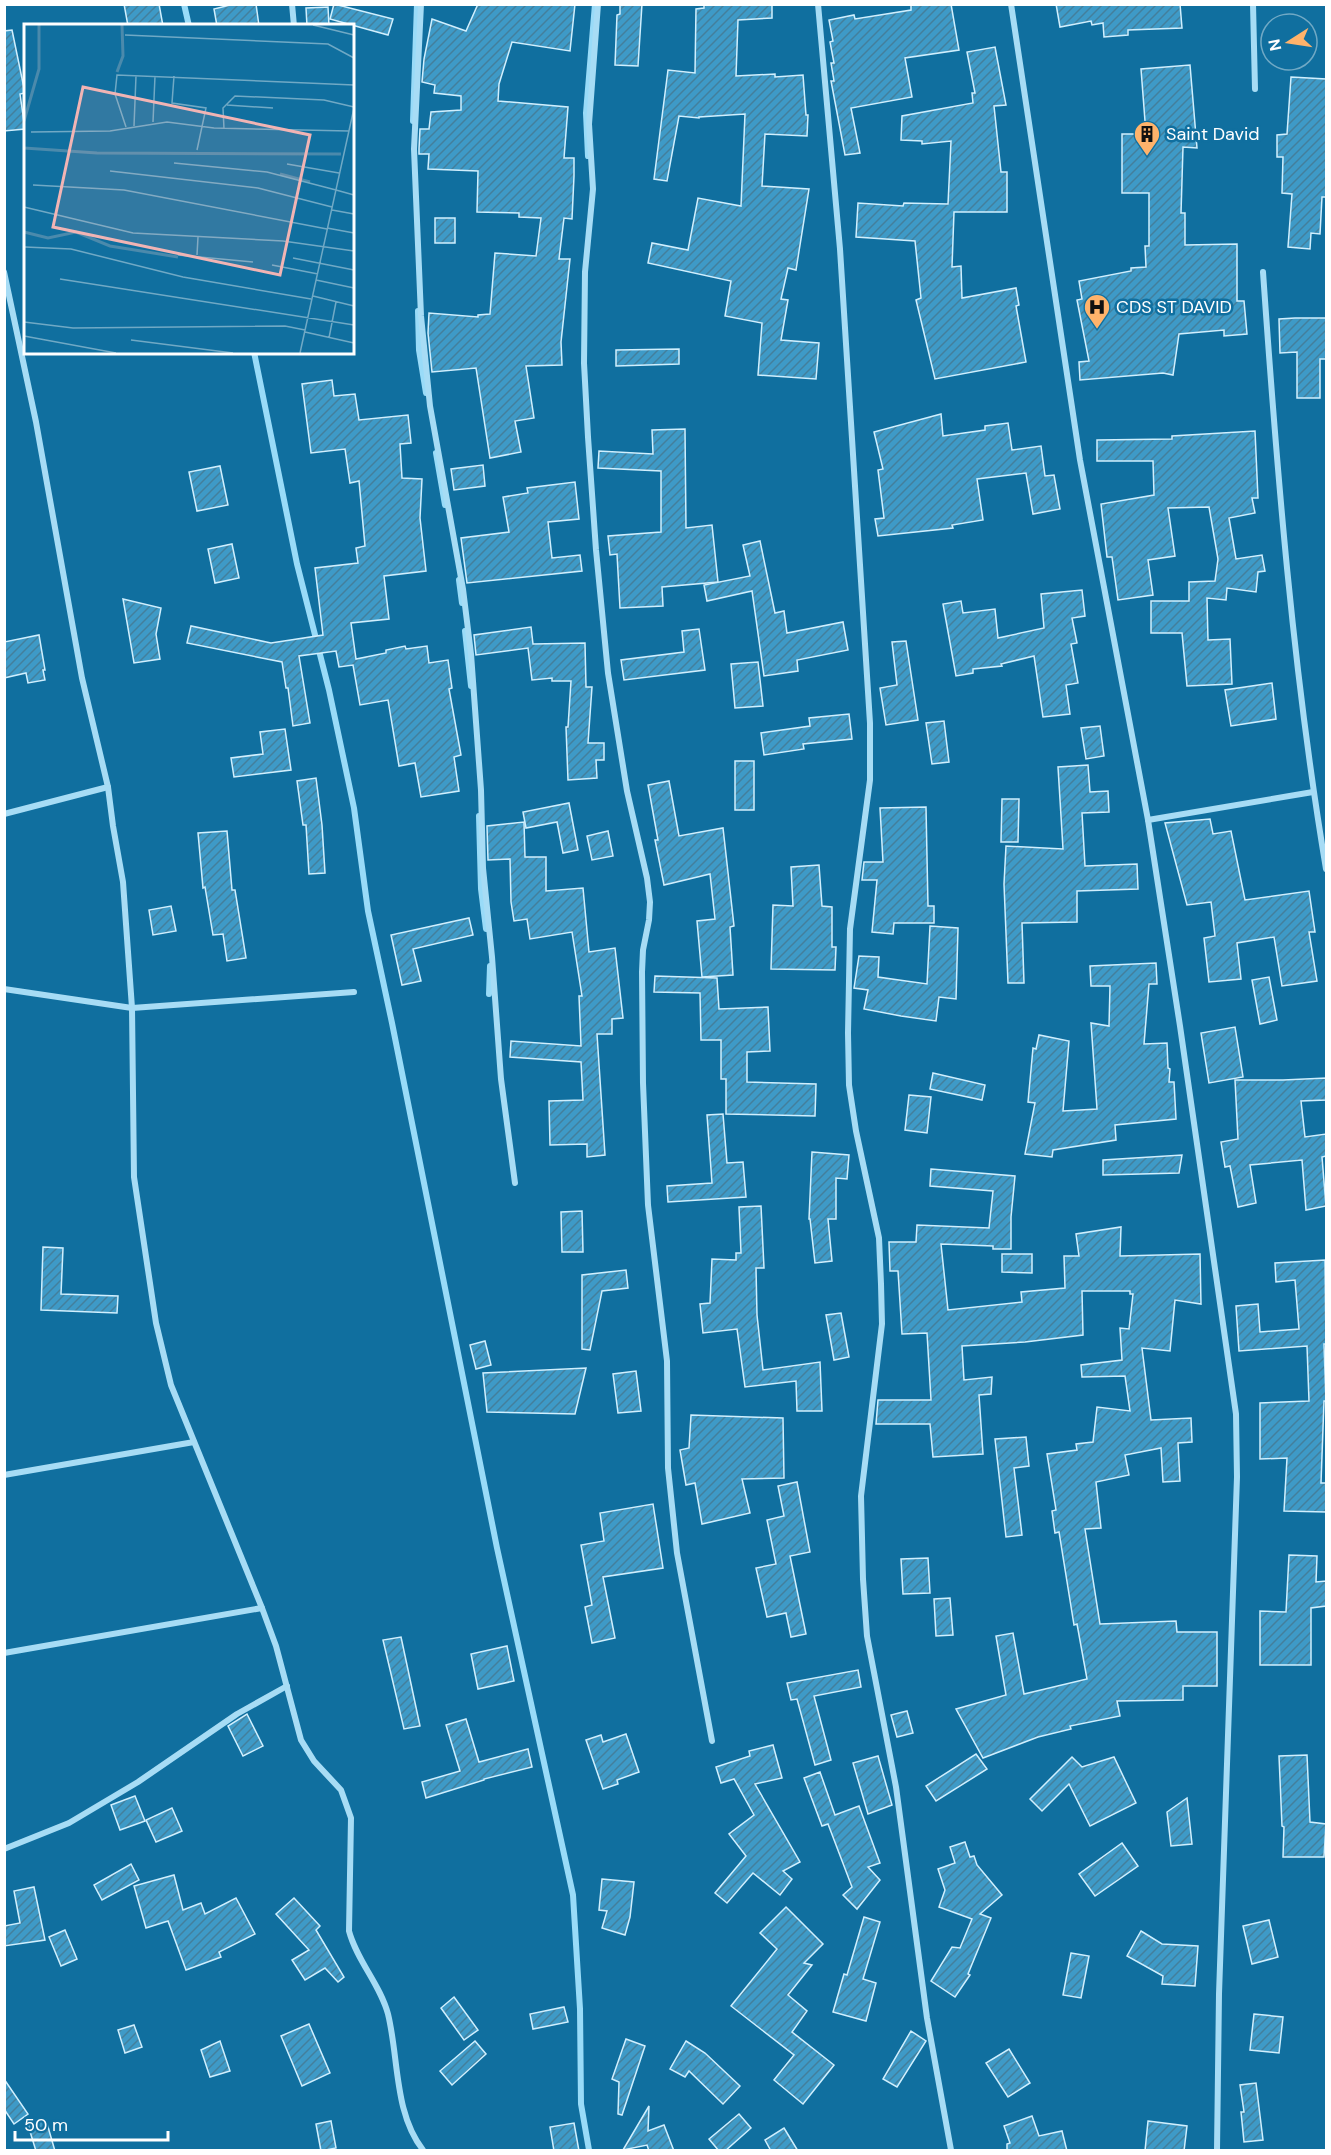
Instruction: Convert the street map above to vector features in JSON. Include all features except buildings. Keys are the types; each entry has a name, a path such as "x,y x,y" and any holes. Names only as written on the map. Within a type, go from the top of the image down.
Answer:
{"street":[{"path":"292,4 294,24"},
{"path":"421,4 414,149 421,316 430,406 459,568 471,654 481,789 483,868 501,1078 515,1183"},
{"path":"598,4 589,124 593,189 585,272 584,363 588,437 608,673 627,791 651,902 650,920 643,950 642,972 643,1083 648,1205 665,1341 668,1468 677,1553 712,1741"},
{"path":"818,4 840,249 870,723 870,780 850,929 848,1033 849,1085 856,1131 879,1238 881,1284 882,1324 861,1496 863,1579 867,1636 896,1787 927,2018 951,2151"},
{"path":"1011,4 1080,460 1148,820 1236,1414 1237,1477 1219,1994 1217,2151"},
{"path":"1253,4 1255,89"},
{"path":"4,272 51,503 82,678 108,787 127,914 132,1008 134,1177 156,1323 171,1385 276,1646 301,1740 314,1761 340,1790 351,1818 349,1931 353,1947 380,1993 387,2014 408,2126 423,2151"},
{"path":"1263,272 1280,506 1313,792 1326,869"},
{"path":"4,814 108,787"},
{"path":"1148,820 1313,792"},
{"path":"4,989 132,1008 354,992"},
{"path":"4,1476 194,1442"},
{"path":"4,1653 262,1608"},
{"path":"4,1849 69,1823 138,1782 237,1714 287,1686"}],"waterway":[{"path":"184,4 189,24"},
{"path":"413,121 417,4"},
{"path":"588,156 586,113 595,4"},
{"path":"418,311 419,350 426,393"},
{"path":"254,354 297,564 329,690 354,808 368,911 497,1548 573,1895 580,2009 581,2104 589,2150"},
{"path":"436,453 445,505"},
{"path":"459,580 462,603"},
{"path":"465,631 471,686"},
{"path":"479,816 481,889 486,929"},
{"path":"489,994 490,966"}],"place":[{"name":"Saint David","path":"1147,157"},
{"name":"CDS ST DAVID","path":"1097,330"}]}
